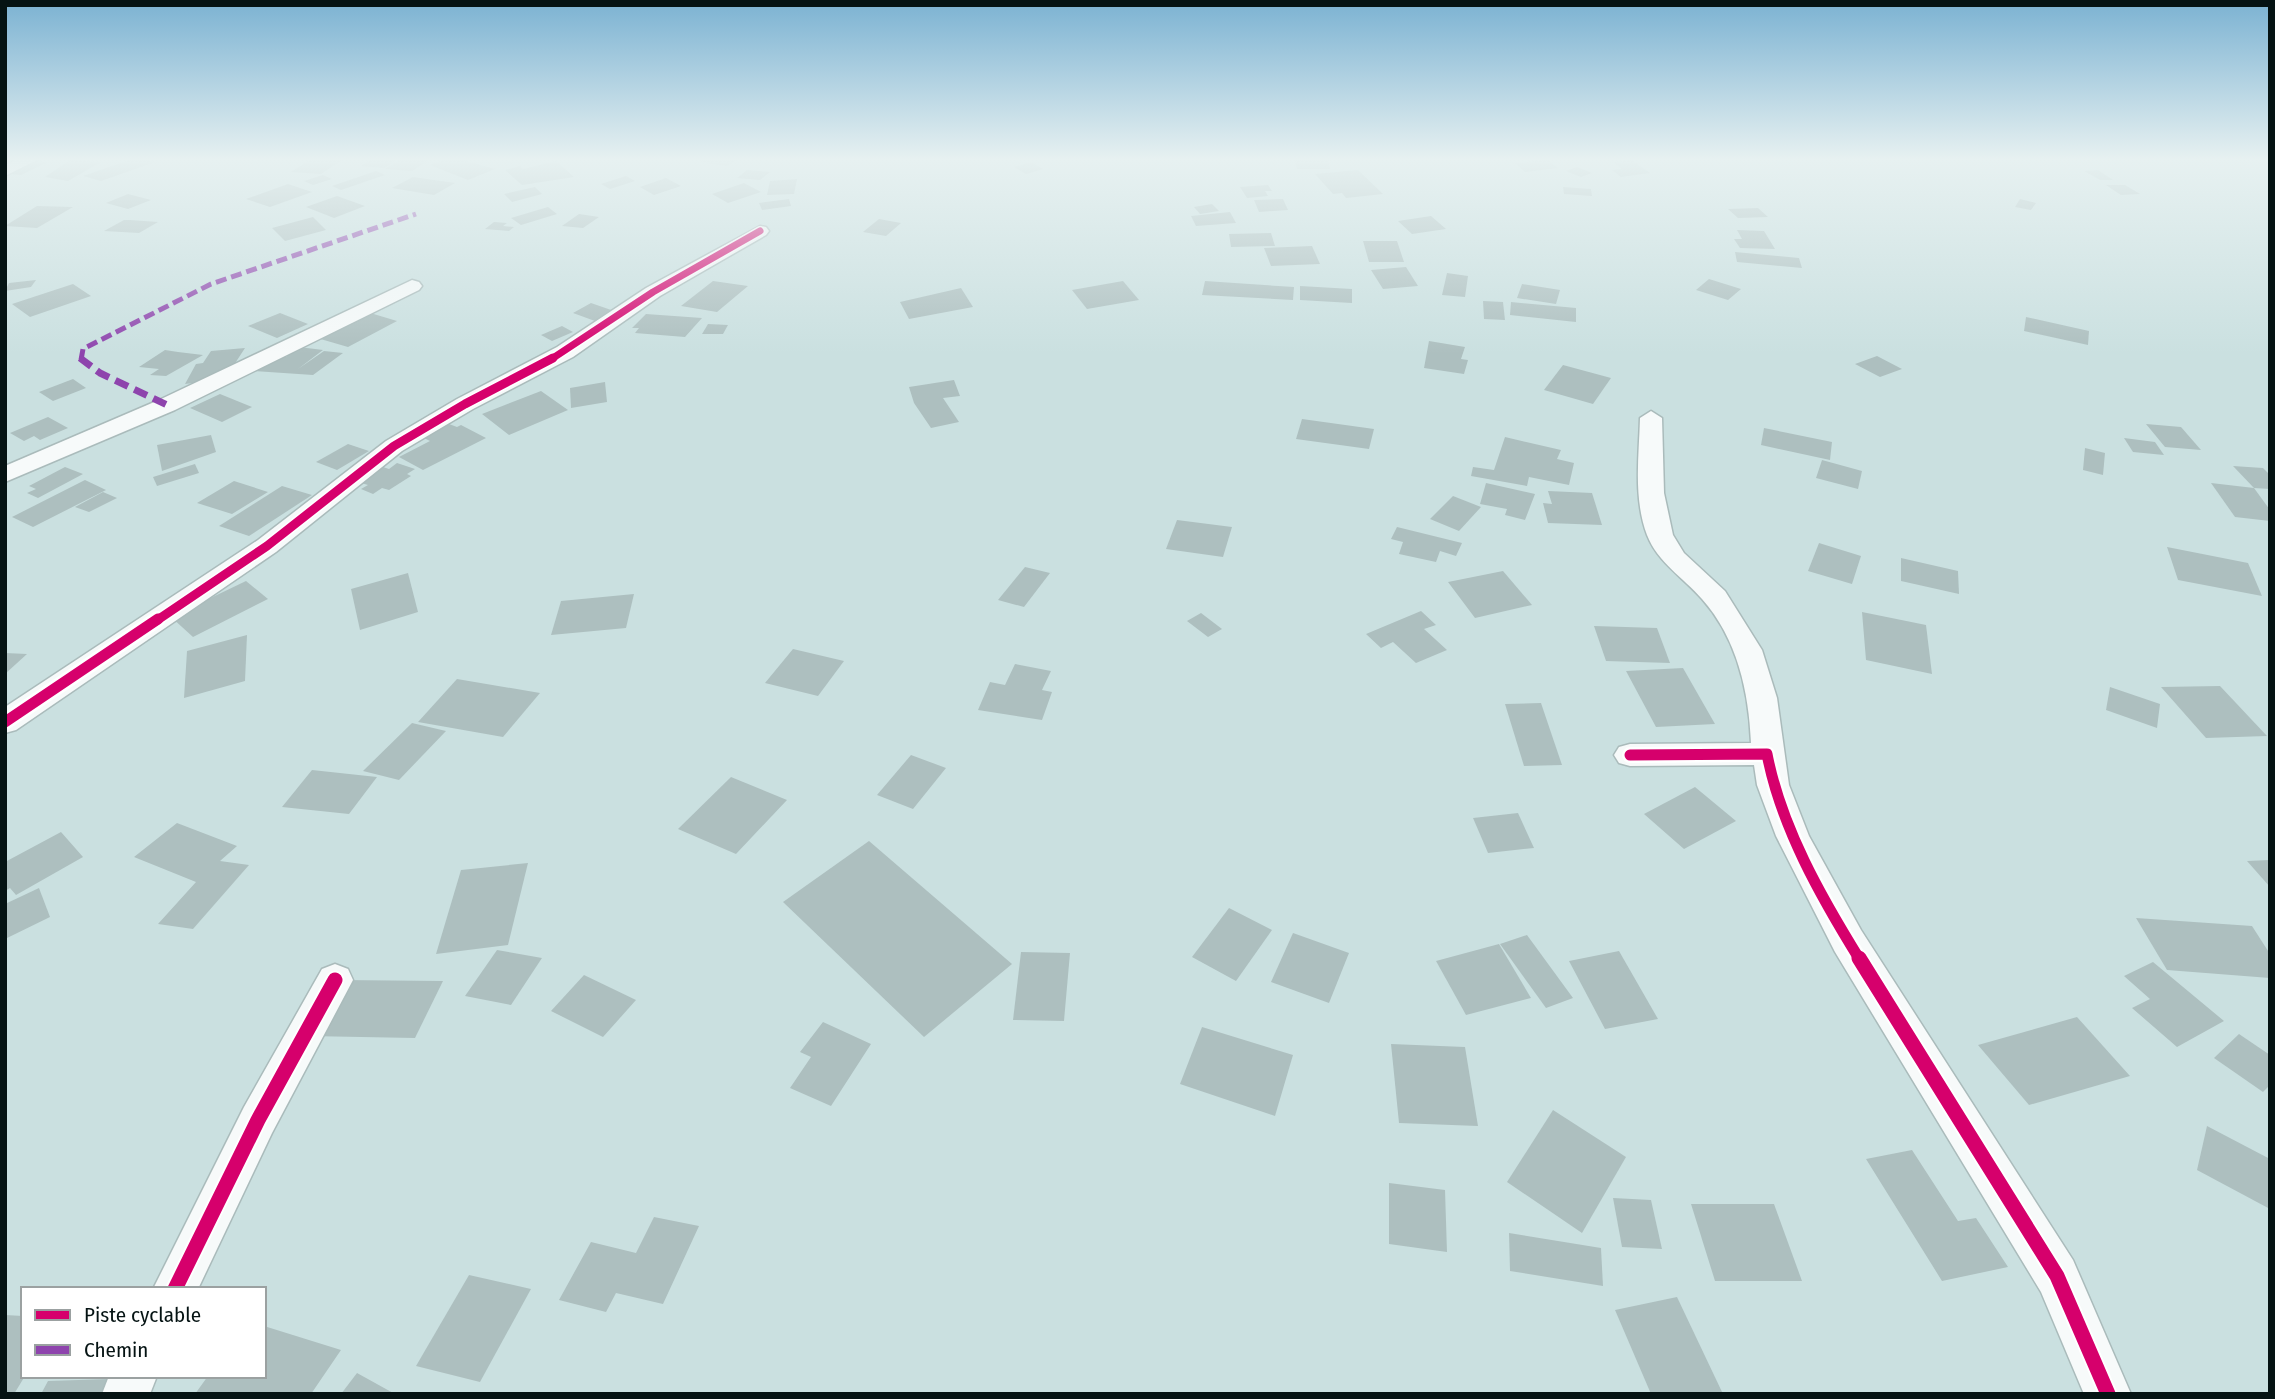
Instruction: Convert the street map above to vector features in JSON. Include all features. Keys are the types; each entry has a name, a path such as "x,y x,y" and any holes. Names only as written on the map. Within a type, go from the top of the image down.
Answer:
{"street":[{"path":"5,722 267,546 394,446 465,404 565,352 674,279 760,231"},
{"path":"5,475 167,405 412,286"},
{"path":"1651,418 1655,519 1660,537 1672,557 1712,593 1745,642 1759,674 1773,785 1793,836 1848,941 2057,1276 2108,1394"},
{"path":"1630,755 1767,754"},
{"path":"176,1287 258,1120 335,980"},
{"path":"125,1394 133,1378"}],"building":[{"path":"9,223 45,223 37,228 5,226"},
{"path":"118,223 156,223 139,233 104,231"},
{"path":"290,223 319,223 326,230 285,241 272,228"},
{"path":"492,223 507,223 503,226 514,227 509,231 485,229"},
{"path":"566,223 590,223 583,228 562,226"},
{"path":"874,223 901,223 886,236 863,232"},
{"path":"1195,223 1232,223 1196,226"},
{"path":"1400,223 1439,223 1446,229 1412,234"},
{"path":"1737,230 1764,231 1775,249 1740,248 1734,239 1742,239"},
{"path":"1271,233 1275,246 1231,247 1229,234"},
{"path":"1363,241 1397,241 1404,262 1369,262"},
{"path":"1312,246 1320,264 1271,266 1264,248"},
{"path":"1735,252 1799,258 1802,268 1737,262"},
{"path":"1406,267 1418,286 1383,289 1371,270"},
{"path":"1447,273 1468,276 1465,297 1442,295"},
{"path":"1709,279 1741,289 1728,300 1696,290"},
{"path":"36,280 31,287 5,291 9,283"},
{"path":"713,281 748,286 717,312 681,306"},
{"path":"1123,281 1139,300 1087,309 1072,290"},
{"path":"1205,281 1294,287 1293,300 1202,295"},
{"path":"73,284 91,296 30,317 12,304"},
{"path":"1522,284 1560,290 1556,304 1517,298"},
{"path":"1300,286 1352,289 1352,303 1300,300"},
{"path":"961,288 973,307 909,319 900,302"},
{"path":"1483,301 1503,302 1505,320 1484,319"},
{"path":"1511,302 1576,308 1576,322 1510,315"},
{"path":"591,303 614,311 595,321 573,313"},
{"path":"367,312 397,321 348,347 317,338"},
{"path":"280,313 308,324 277,338 248,326"},
{"path":"646,314 702,318 685,337 635,333 639,328 632,328"},
{"path":"2026,317 2089,331 2088,345 2024,331"},
{"path":"708,324 728,325 723,334 702,334"},
{"path":"562,326 573,332 552,341 541,335"},
{"path":"1429,341 1465,347 1461,359 1468,360 1464,374 1424,368"},
{"path":"299,347 323,350 298,369 324,351 343,353 313,375 253,371 275,356 286,357"},
{"path":"245,348 230,371 216,372 209,381 185,384 196,364 203,363 211,351"},
{"path":"165,350 203,355 166,376 150,375 159,369 139,367"},
{"path":"1877,356 1902,369 1880,377 1855,364"},
{"path":"1563,365 1611,378 1593,404 1544,390"},
{"path":"73,379 86,388 53,401 39,392"},
{"path":"954,380 960,396 943,398 959,422 931,428 914,403 909,387"},
{"path":"605,382 607,402 571,408 570,388"},
{"path":"541,391 568,410 509,435 482,414"},
{"path":"220,394 252,407 222,422 190,408"},
{"path":"48,417 68,428 40,440 34,436 24,441 10,433"},
{"path":"1302,419 1374,429 1369,449 1296,439"},
{"path":"449,424 457,427 461,425 486,438 423,470 399,457 430,441 422,437"},
{"path":"2146,424 2181,427 2201,450 2165,447"},
{"path":"1764,428 1832,442 1830,460 1761,445"},
{"path":"211,435 216,452 162,471 157,445"},
{"path":"1505,437 1561,450 1557,459 1574,463 1569,485 1529,477 1527,486 1471,476 1473,467 1494,470"},
{"path":"2124,438 2155,442 2164,455 2133,452"},
{"path":"348,444 369,451 337,470 316,462"},
{"path":"2085,448 2105,453 2103,475 2083,470"},
{"path":"1822,460 1862,471 1858,489 1816,478"},
{"path":"397,463 415,469 407,474 411,476 389,490 382,488 373,494 361,489 368,485 358,482 383,467 389,469"},
{"path":"195,464 199,473 157,486 153,477"},
{"path":"2233,466 2263,468 2270,475 2270,489 2254,488"},
{"path":"65,467 83,474 38,498 27,493 36,489 29,486"},
{"path":"85,480 106,490 33,527 12,517"},
{"path":"234,481 268,492 232,514 197,503"},
{"path":"1486,483 1535,494 1525,520 1505,515 1507,509 1480,504"},
{"path":"2211,483 2254,488 2270,510 2270,521 2235,517"},
{"path":"282,486 312,495 249,536 219,526"},
{"path":"1548,491 1592,493 1602,525 1548,523 1543,503 1552,504"},
{"path":"103,492 117,498 89,512 75,507"},
{"path":"1453,496 1481,507 1459,531 1430,519"},
{"path":"1177,520 1232,527 1223,557 1166,549"},
{"path":"1397,527 1462,543 1456,556 1440,551 1436,562 1399,554 1403,542 1391,539"},
{"path":"1819,543 1861,556 1852,584 1808,571"},
{"path":"2167,547 2248,563 2262,596 2178,580"},
{"path":"1901,558 1958,571 1959,594 1901,581"},
{"path":"1025,567 1050,573 1024,607 998,600"},
{"path":"1503,571 1532,605 1475,618 1448,582"},
{"path":"408,573 418,612 360,630 351,589"},
{"path":"246,581 268,599 193,637 171,617"},
{"path":"634,594 626,628 551,635 561,601"},
{"path":"1421,611 1436,625 1424,629 1447,650 1416,663 1393,642 1381,648 1366,634"},
{"path":"1862,612 1926,625 1932,674 1866,660"},
{"path":"1201,613 1222,629 1208,637 1187,621"},
{"path":"1594,626 1657,628 1670,663 1606,661"},
{"path":"247,635 245,681 184,698 187,651"},
{"path":"793,649 844,661 818,696 765,683"},
{"path":"5,653 27,654 5,674"},
{"path":"1015,664 1051,671 1042,690 1052,692 1042,720 978,710 990,682 1005,685"},
{"path":"1683,668 1715,724 1656,727 1626,671"},
{"path":"457,679 540,693 503,737 418,722"},
{"path":"2220,686 2267,736 2206,738 2161,687"},
{"path":"2110,687 2160,704 2157,728 2106,710"},
{"path":"1541,703 1562,765 1524,766 1505,704"},
{"path":"412,723 446,731 399,780 363,771"},
{"path":"911,755 946,768 913,809 877,795"},
{"path":"312,770 377,777 349,814 282,807"},
{"path":"731,777 787,800 736,854 678,829"},
{"path":"1695,787 1736,821 1684,849 1644,814"},
{"path":"1518,813 1534,848 1488,853 1473,818"},
{"path":"177,823 237,846 220,861 249,865 193,929 158,924 196,882 134,857"},
{"path":"61,832 83,857 16,895 10,888 5,891 5,862"},
{"path":"869,841 1012,964 924,1037 783,902"},
{"path":"2270,860 2270,887 2247,861"},
{"path":"528,863 508,945 436,954 461,870"},
{"path":"39,888 50,917 5,939 5,904"},
{"path":"1229,908 1272,930 1236,981 1192,957"},
{"path":"2136,918 2252,926 2270,954 2270,978 2167,970"},
{"path":"1293,933 1349,953 1329,1003 1271,982"},
{"path":"1527,935 1573,998 1546,1008 1500,944"},
{"path":"1499,944 1531,998 1466,1015 1436,961"},
{"path":"497,950 542,958 511,1005 465,996"},
{"path":"1619,951 1658,1019 1605,1029 1569,961"},
{"path":"1021,952 1070,953 1064,1021 1013,1020"},
{"path":"2153,962 2224,1021 2177,1047 2132,1008 2150,999 2124,976"},
{"path":"584,975 636,1000 603,1037 551,1011"},
{"path":"340,980 443,981 415,1038 308,1036"},
{"path":"2077,1017 2130,1076 2029,1105 1978,1045"},
{"path":"823,1022 871,1044 831,1106 790,1088 811,1057 800,1052"},
{"path":"1202,1027 1293,1055 1275,1116 1180,1084"},
{"path":"2239,1034 2270,1055 2270,1085 2263,1092 2214,1058"},
{"path":"1391,1044 1465,1047 1478,1126 1399,1123"},
{"path":"1553,1110 1626,1157 1582,1233 1507,1182"},
{"path":"2207,1126 2270,1159 2270,1209 2197,1170"},
{"path":"1912,1150 1958,1221 1976,1218 2008,1267 1942,1281 1866,1159"},
{"path":"1389,1183 1445,1190 1447,1252 1389,1244"},
{"path":"1613,1198 1651,1200 1662,1249 1622,1247"},
{"path":"1691,1204 1774,1204 1802,1281 1715,1281"},
{"path":"654,1217 699,1226 663,1304 616,1293 606,1312 559,1300 591,1242 636,1253"},
{"path":"1509,1233 1601,1248 1603,1286 1510,1271"},
{"path":"469,1275 531,1289 480,1382 416,1366"},
{"path":"1677,1297 1723,1394 1651,1394 1615,1310"},
{"path":"5,1315 21,1316 21,1378 24,1378 14,1394 5,1394"},
{"path":"266,1327 341,1350 311,1394 195,1394 207,1378 266,1378"},
{"path":"357,1373 395,1394 341,1394"},
{"path":"109,1379 101,1394 41,1394 48,1381"}],"marked path":[{"path":"167,405 90,367 80,359 83,349 211,284 389,223"}],"cycle path":[{"path":"5,722 267,546 394,446 465,404 565,352 653,292 760,231"},
{"path":"1630,755 1767,754 1773,785 1793,836 1848,941 2057,1276 2108,1394"},
{"path":"176,1287 258,1120 335,980"}]}
